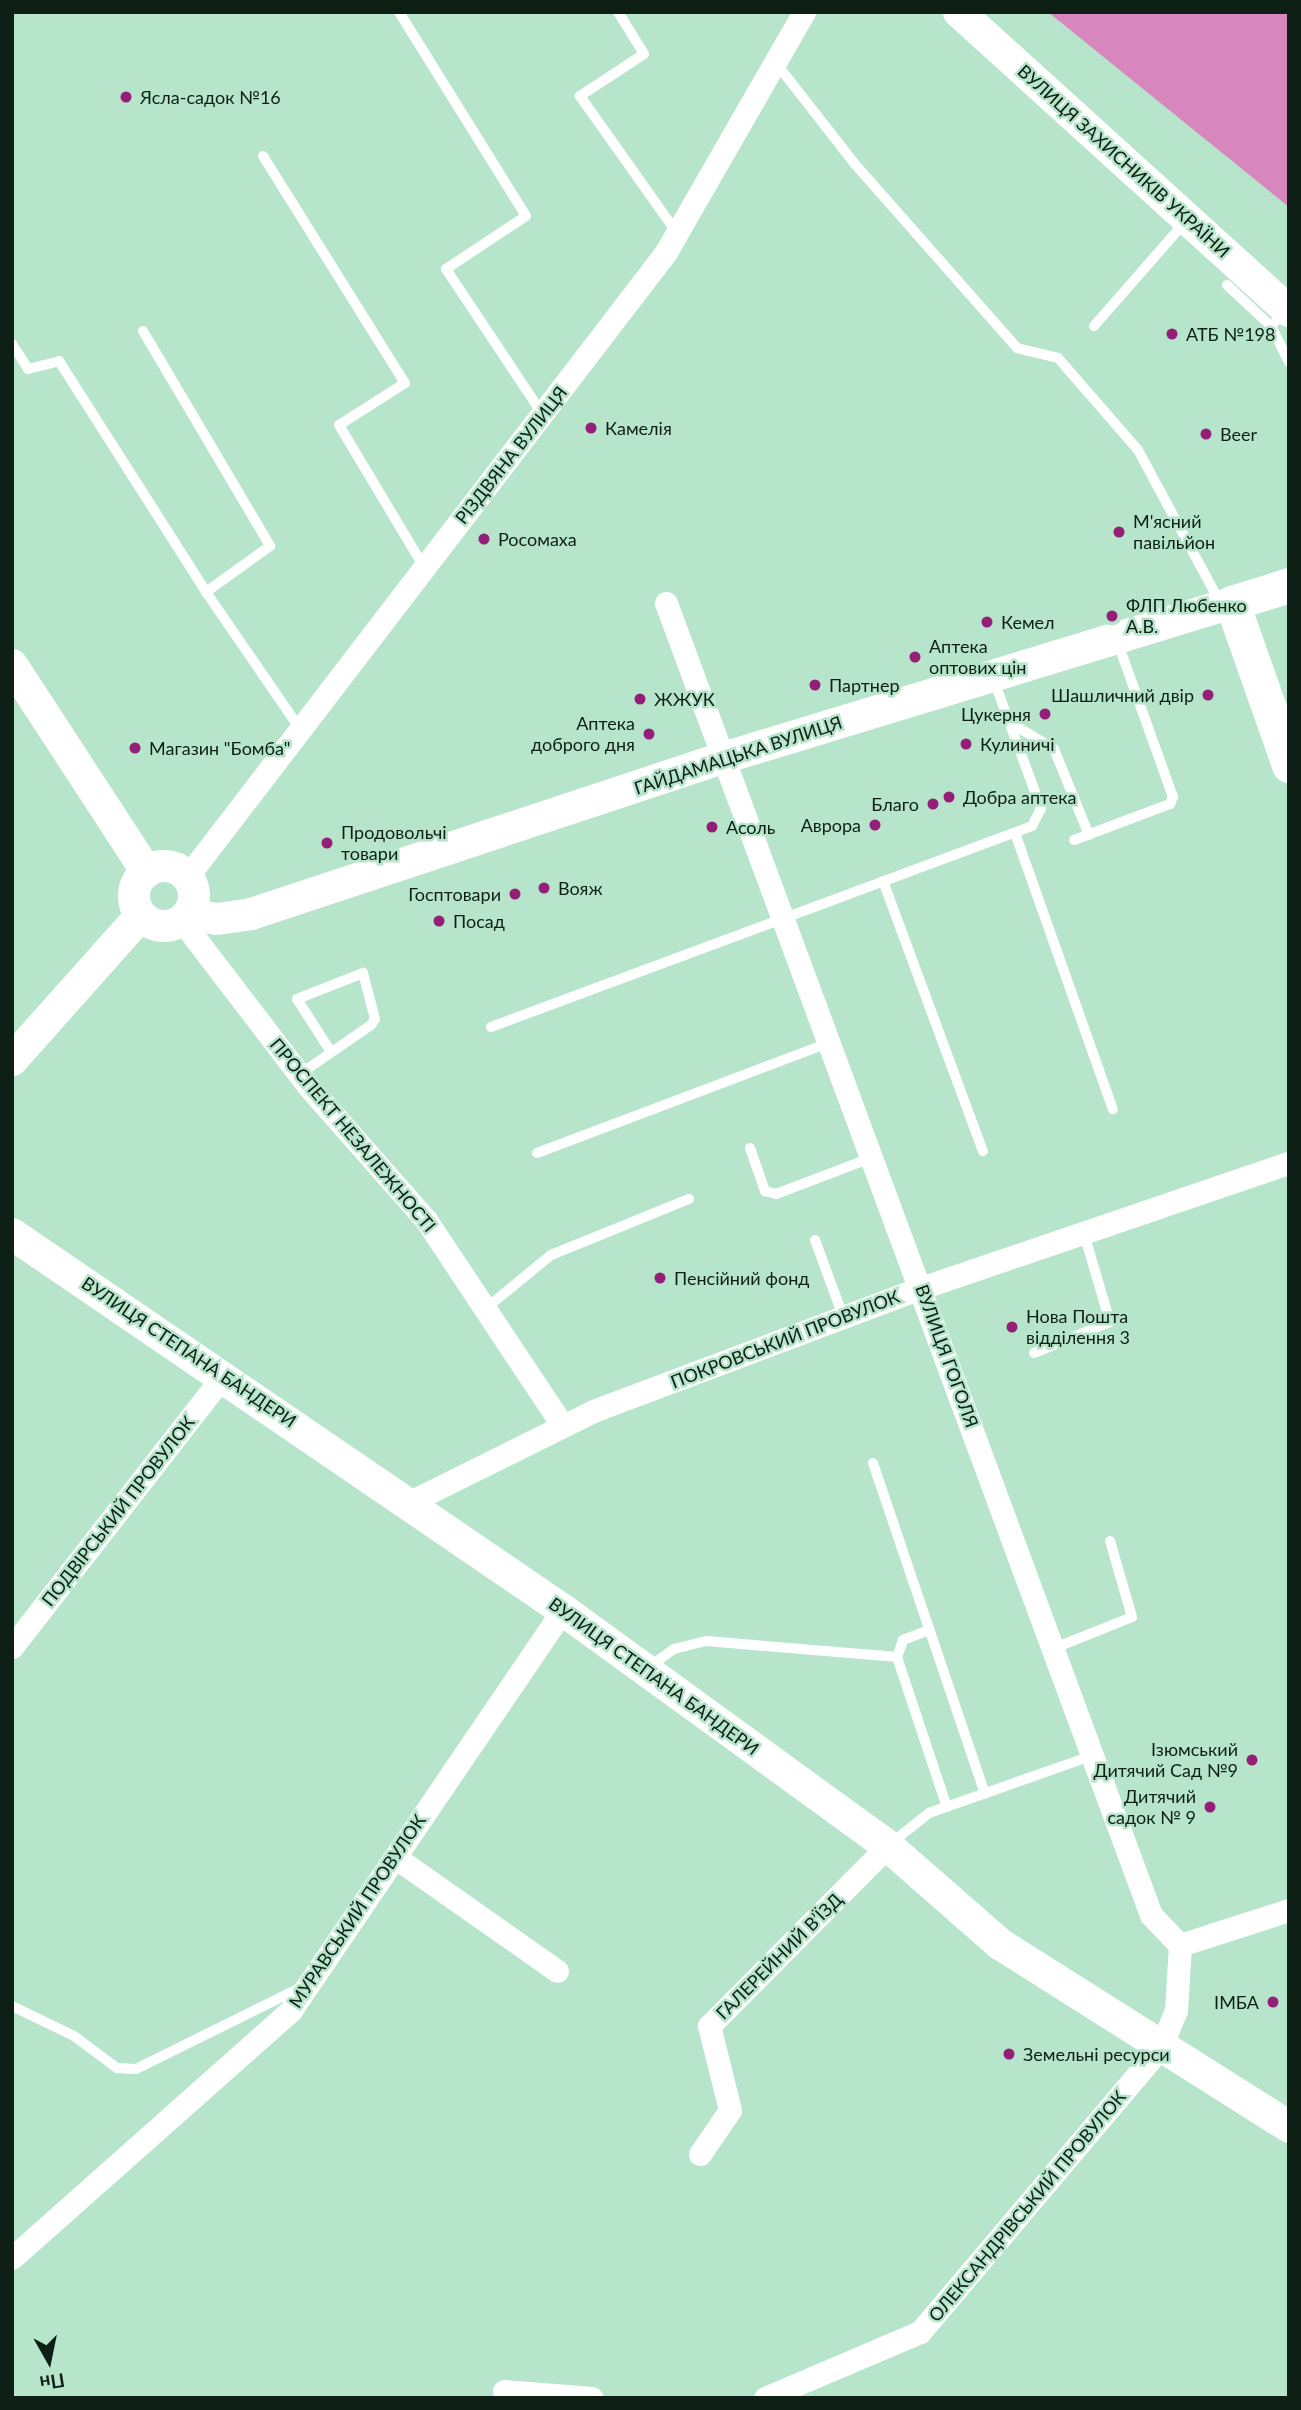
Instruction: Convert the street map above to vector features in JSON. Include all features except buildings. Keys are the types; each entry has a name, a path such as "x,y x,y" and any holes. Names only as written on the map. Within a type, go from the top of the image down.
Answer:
{"main road":[{"name":"ГАЙДАМАЦЬКА ВУЛИЦЯ","path":"1227,605 1289,585"},
{"path":"1227,605 1289,765"}],"street":[{"name":"РІЗДВЯНА ВУЛИЦЯ","path":"187,877 542,415 677,233 804,12"},
{"name":"ВУЛИЦЯ ЗАХИСНИКІВ УКРАЇНИ","path":"959,12 1178,232 1282,315"},
{"name":"ВУЛИЦЯ ГОГОЛЯ","path":"666,603 720,759 874,1157 1151,1915 1160,1932 1180,1945"},
{"name":"ГАЙДАМАЦЬКА ВУЛИЦЯ","path":"185,917 217,919 251,914 720,759 1227,605"},
{"path":"12,665 147,872"},
{"path":"163,866 187,877 194,898 185,917 165,926 141,915 134,897 147,872 163,866"},
{"path":"12,1060 141,915"},
{"name":"ПРОСПЕКТ НЕЗАЛЕЖНОСТІ","path":"185,917 300,1074 426,1220 562,1424"},
{"name":"ПОКРОВСЬКИЙ ПРОВУЛОК","path":"412,1501 562,1424 922,1287 1289,1163"},
{"name":"ВУЛИЦЯ СТЕПАНА БАНДЕРИ","path":"12,1234 412,1501 563,1609 888,1846 1000,1944 1289,2127"},
{"name":"ПОДВІРСЬКИЙ ПРОВУЛОК","path":"12,1647 224,1375"},
{"name":"МУРАВСЬКИЙ ПРОВУЛОК","path":"12,2258 290,2010 563,1609"},
{"name":"ГАЛЕРЕЙНИЙ В’ЇЗД","path":"700,2154 730,2110 709,2026 888,1846"},
{"path":"395,1857 557,1971"},
{"path":"1180,1945 1289,1910"},
{"name":"ОЛЕКСАНДРІВСЬКИЙ ПРОВУЛОК","path":"765,2398 920,2332 1161,2048 1177,2010 1180,1945"},
{"path":"504,2390 592,2398"}],"lane":[{"path":"399,12 526,216 446,269 542,415"},
{"path":"618,12 645,54 580,96 677,233"},
{"path":"776,63 853,163 1017,348 1058,358 1138,450 1227,605"},
{"path":"262,156 405,383 339,425 424,567"},
{"path":"1094,326 1178,232"},
{"path":"1227,285 1282,315 1289,362"},
{"path":"142,331 270,546 206,592"},
{"path":"12,344 28,369 59,361 206,592 300,729"},
{"path":"1074,840 1170,804 1173,797 1116,638"},
{"path":"491,1027 1032,826 1041,808 992,675"},
{"path":"1009,722 1054,749 1088,835"},
{"path":"1015,832 1113,1109"},
{"path":"883,881 983,1151"},
{"path":"300,1074 331,1052 375,1019 363,973 297,999 331,1052"},
{"path":"537,1153 830,1042"},
{"path":"750,1148 765,1191 776,1194 874,1157"},
{"path":"485,1309 551,1255 689,1199"},
{"path":"1034,1353 1110,1322 1081,1224"},
{"path":"815,1240 844,1316"},
{"path":"873,1463 985,1794"},
{"path":"1052,1649 1132,1617 1110,1541"},
{"path":"929,1630 902,1640 897,1657 947,1807"},
{"path":"646,1670 674,1649 706,1641 897,1657"},
{"path":"888,1846 912,1823 947,1807 1091,1756"},
{"path":"12,2007 74,2036 117,2068 136,2069 308,1985"}],"shaded area":[{"path":"1048,12 1289,12 1289,207"}],"place":[{"name":"Ясла-садок №16","path":"126,97"},
{"name":"АТБ №198","path":"1172,334"},
{"name":"Камелія","path":"591,428"},
{"name":"Beer","path":"1206,434"},
{"name":"М'ясний павільйон","path":"1119,532"},
{"name":"Росомаха","path":"484,539"},
{"name":"ФЛП Любенко А.В.","path":"1112,616"},
{"name":"Кемел","path":"987,622"},
{"name":"Аптека оптових цін","path":"915,657"},
{"name":"Партнер","path":"815,685"},
{"name":"Шашличний двір","path":"1208,695"},
{"name":"ЖЖУК","path":"640,699"},
{"name":"Цукерня","path":"1045,714"},
{"name":"Аптека доброго дня","path":"649,734"},
{"name":"Кулиничі","path":"966,744"},
{"name":"Магазин \"Бомба\"","path":"135,748"},
{"name":"Добра аптека","path":"949,797"},
{"name":"Благо","path":"933,804"},
{"name":"Аврора","path":"875,825"},
{"name":"Асоль","path":"712,827"},
{"name":"Продовольчі товари","path":"327,843"},
{"name":"Вояж","path":"544,888"},
{"name":"Госптовари","path":"515,894"},
{"name":"Посад","path":"439,921"},
{"name":"Пенсійний фонд","path":"660,1278"},
{"name":"Нова Пошта відділення 3","path":"1012,1327"},
{"name":"Ізюмський Дитячий Сад №9","path":"1252,1760"},
{"name":"Дитячий садок № 9","path":"1210,1807"},
{"name":"ІМБА","path":"1273,2002"},
{"name":"Земельні ресурси","path":"1009,2054"}]}
